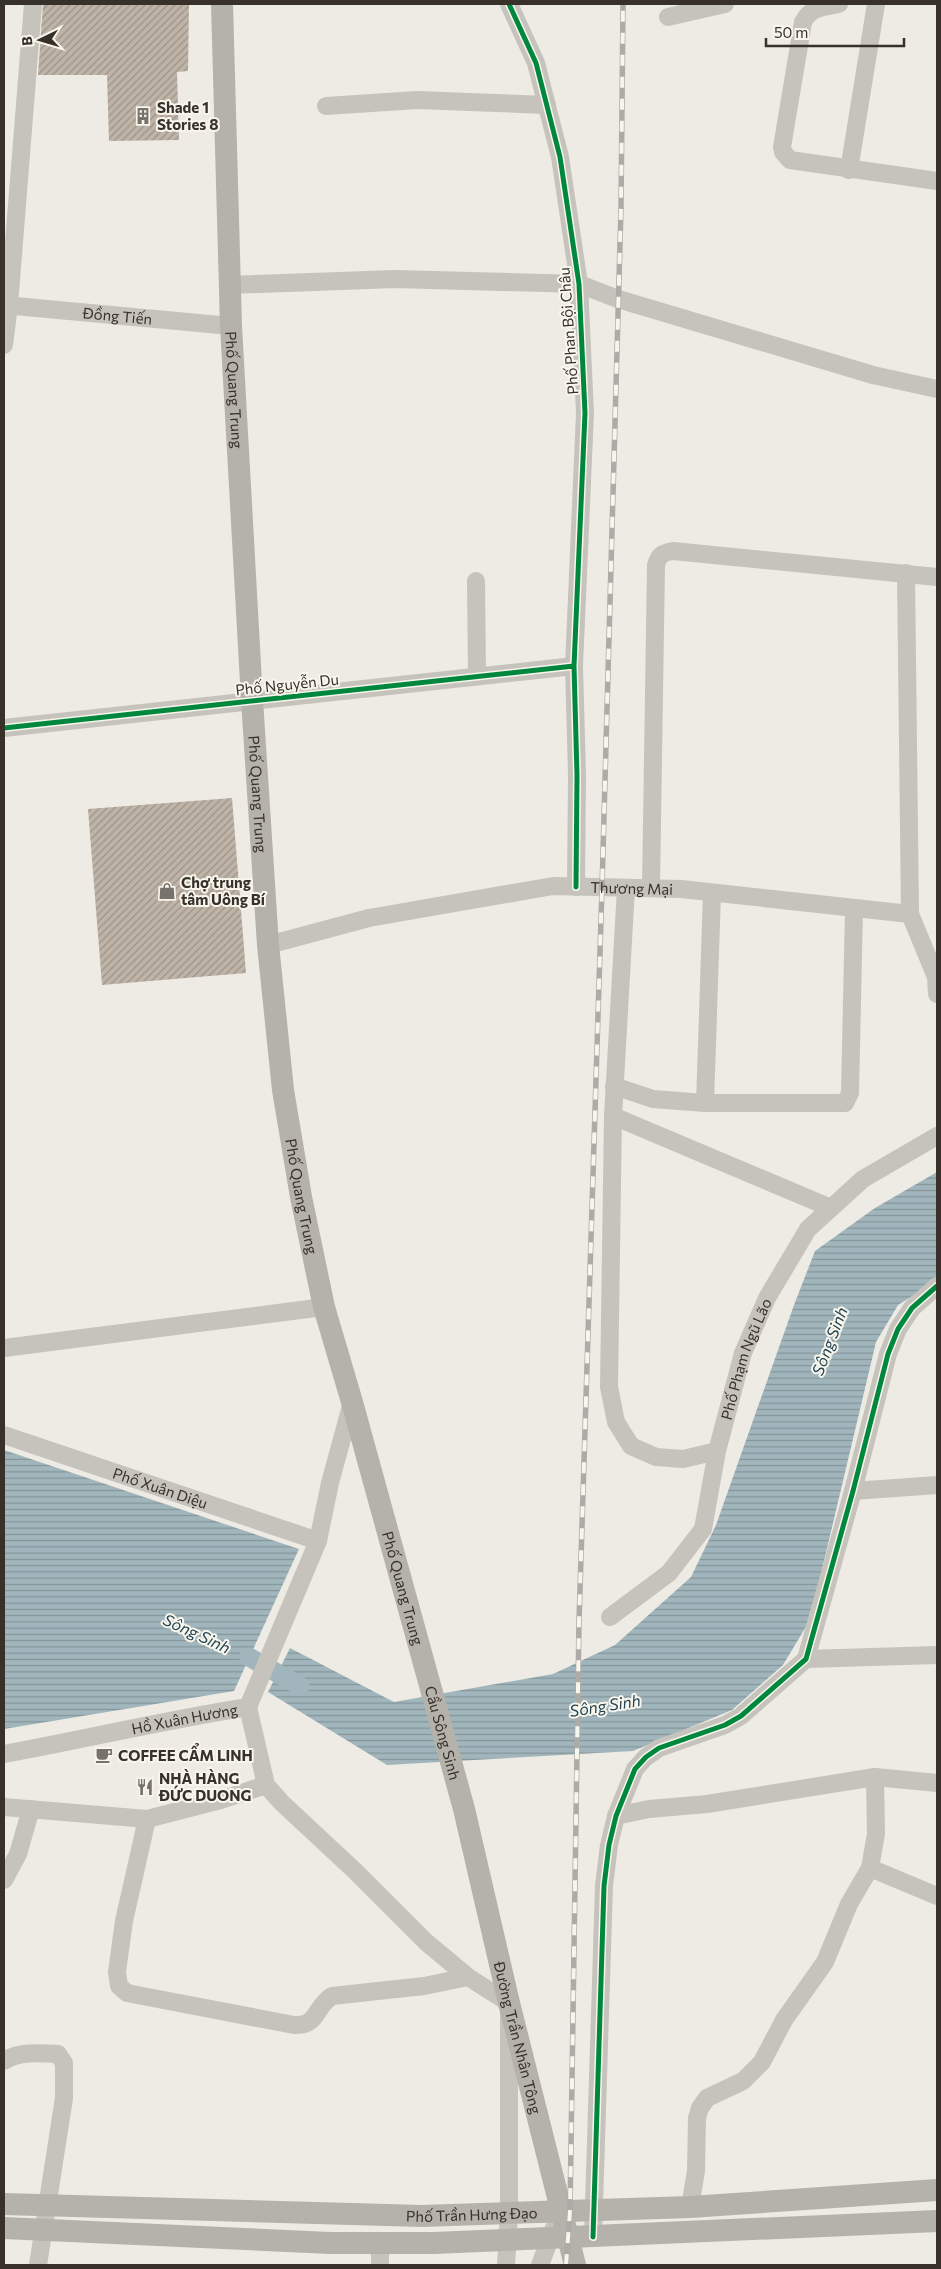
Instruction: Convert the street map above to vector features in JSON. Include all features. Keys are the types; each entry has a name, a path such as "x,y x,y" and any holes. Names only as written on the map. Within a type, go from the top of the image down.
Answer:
{"main road":[{"name":"Phố Quang Trung","path":"222,4 231,326 252,700 268,945 283,1090 301,1197 324,1307 423,1656"},
{"name":"Cầu Sông Sinh","path":"423,1656 464,1809"},
{"name":"Đường Trần Nhân Tông","path":"464,1809 508,2003 560,2211 558,2238 576,2265"},
{"name":"Phố Trần Hưng Đạo","path":"4,2204 422,2216 690,2207 937,2190"},
{"name":"Phố Trần Hưng Đạo","path":"4,2228 380,2243 508,2241 937,2221"}],"street":[{"path":"4,345 33,4"},
{"name":"Phố Phan Bội Châu","path":"509,4 536,63 547,105 560,157 579,284 585,413 574,666 578,775 576,887"},
{"path":"668,17 725,4"},
{"path":"839,4 814,9 807,14 803,22 782,147 783,152 790,160 849,170 937,181"},
{"path":"849,170 876,4"},
{"path":"326,106 417,100 547,105"},
{"path":"230,286 264,282 394,279 579,284 618,299 873,375 937,389"},
{"name":"Đồng Tiến","path":"7,305 231,326"},
{"path":"651,888 656,565 659,556 664,552 673,551 937,577"},
{"path":"906,573 910,914 937,983"},
{"path":"476,581 477,676"},
{"name":"Phố Nguyễn Du","path":"4,728 574,666"},
{"name":"Thương Mại","path":"268,945 368,918 553,886 681,889 910,914"},
{"path":"626,888 614,1086 609,1387 616,1422 631,1446 656,1457 683,1459 717,1451"},
{"path":"705,1103 712,893"},
{"path":"614,1086 653,1098 705,1103 845,1103 849,1099 854,909"},
{"path":"613,1116 831,1208"},
{"name":"Phố Phạm Ngũ Lão","path":"610,1617 669,1573 703,1529 717,1451 743,1353 767,1298 808,1229 863,1179 937,1136"},
{"path":"593,2237 604,1886 609,1845 616,1816 635,1770 646,1757 659,1748 725,1725 742,1716 806,1659 853,1491 888,1354 898,1329 912,1308 937,1286"},
{"path":"4,1348 324,1307"},
{"name":"Hồ Xuân Hương","path":"4,1754 87,1739 188,1716 248,1707 318,1541 330,1484 352,1402"},
{"name":"Phố Xuân Diệu","path":"4,1435 318,1541"},
{"path":"853,1491 937,1485"},
{"path":"806,1659 937,1655"},
{"path":"248,1707 266,1785 282,1804 355,1871 426,1942 468,1977 508,2003 509,2214 506,2265"},
{"path":"616,1816 649,1809 707,1804 875,1777 937,1783"},
{"path":"690,2207 696,2171 696,2118 700,2108 707,2098 743,2081 762,2062 784,2020 825,1962 849,1904 870,1868 876,1834 875,1777"},
{"path":"4,1807 147,1819 222,1800 266,1785"},
{"path":"4,1880 18,1854 31,1809"},
{"path":"147,1819 124,1921 117,1972 120,1986 127,1993 294,2026 304,2026 312,2022 324,2001 332,1996 424,1986 468,1977"},
{"path":"870,1868 937,1896"},
{"path":"4,2061 10,2057 39,2052 58,2054 64,2063 64,2098 38,2265"},
{"path":"540,2265 558,2238"},
{"path":"380,2243 380,2265"}],"water":[{"path":"937,1172 937,1281 898,1305 876,1342 810,1620 783,1665 732,1710 633,1751 387,1765 268,1692 290,1648 394,1702 553,1674 615,1645 691,1577 716,1525 815,1251 875,1208"},
{"path":"4,1450 299,1549 234,1691 4,1729"}],"building":[{"path":"43,4 189,4 188,71 177,72 179,140 109,141 107,75 38,75"},
{"name":"Chợ trung tâm Uông Bí","path":"232,798 246,973 102,985 88,809"}],"waterway":[{"name":"Sông Sinh","path":"249,1657 300,1686"}],"railway":[{"path":"566,2265 570,2211 579,1622 621,208 623,4"}],"cycle path":[{"path":"509,4 536,63 560,157 579,284 585,413 574,666 577,775 576,887"},
{"path":"4,728 574,666"},
{"path":"593,2237 604,1886 609,1845 616,1816 635,1769 646,1757 659,1748 725,1725 741,1716 806,1659 853,1491 888,1354 898,1329 912,1308 937,1286"}],"place":[{"name":"Shade 1 Stories 8","path":"143,116"},
{"name":"Chợ trung tâm Uông Bí","path":"167,891"},
{"name":"COFFEE CẨM LINH","path":"104,1755"},
{"name":"NHÀ HÀNG ĐỨC DUONG","path":"145,1787"}]}
